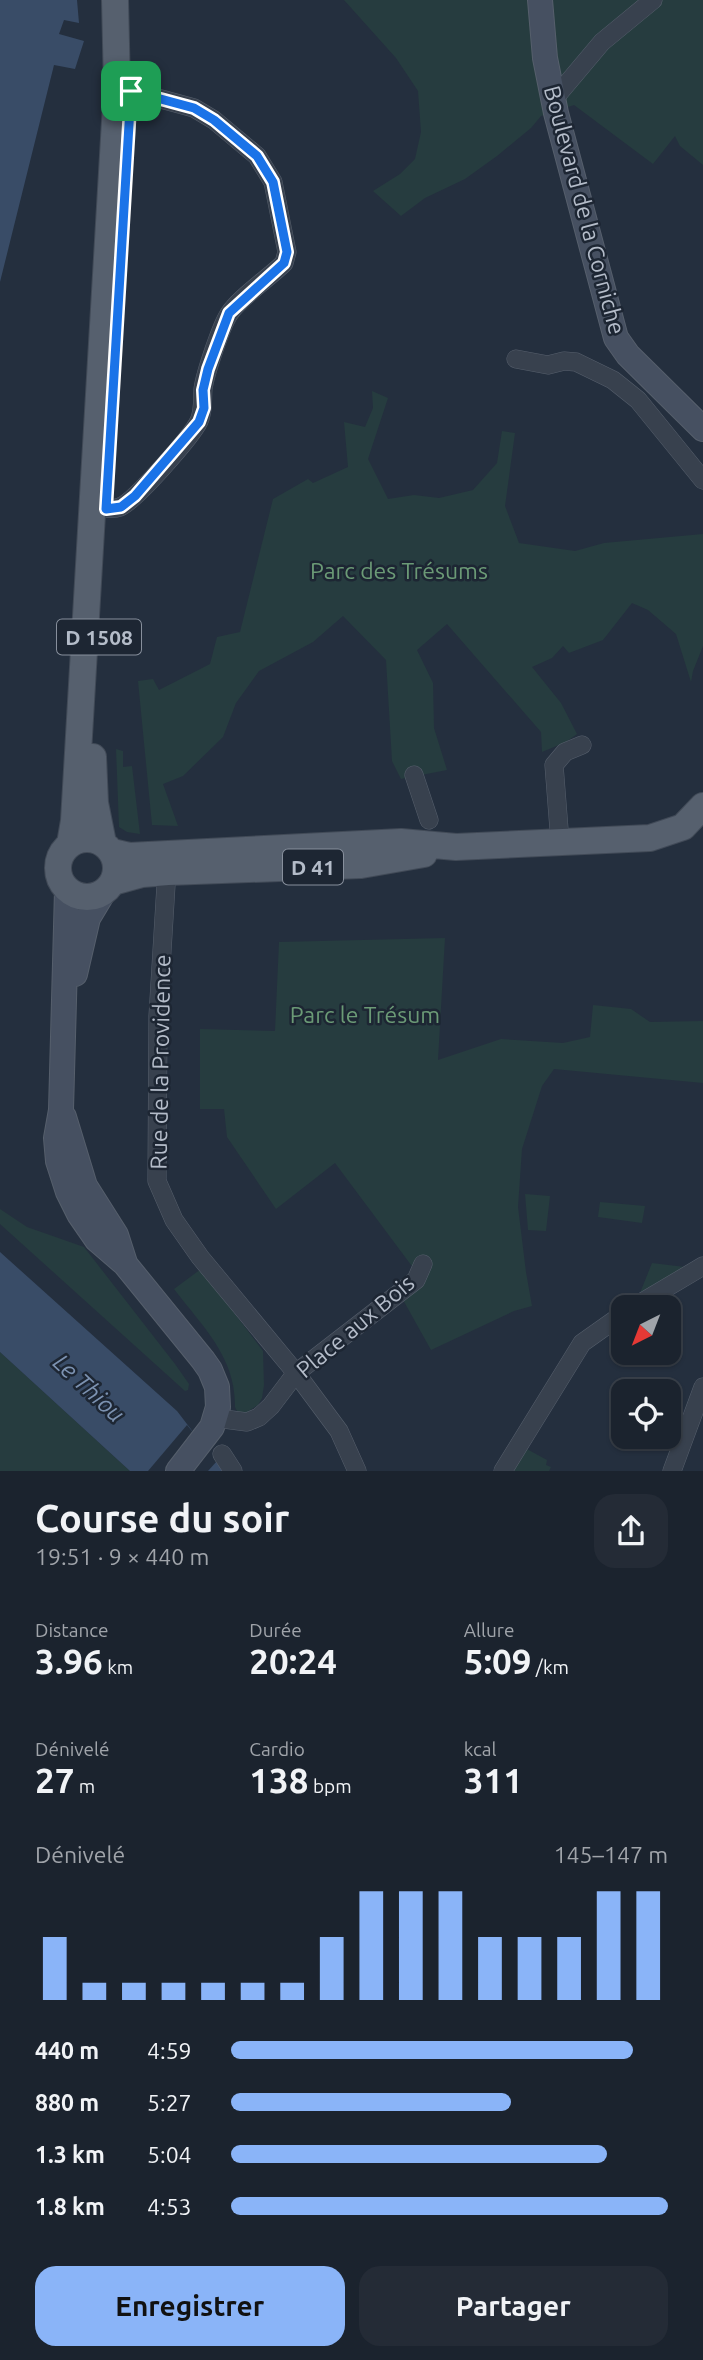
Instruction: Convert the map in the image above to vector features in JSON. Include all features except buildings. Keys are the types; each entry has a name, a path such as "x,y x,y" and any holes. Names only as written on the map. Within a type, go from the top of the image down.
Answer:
{"main road":[{"name":"D 1508","path":"115,0 124,89"},
{"name":"D 1508","path":"70,844 75,816 100,508 129,0"},
{"name":"Boulevard de la Corniche","path":"540,0 545,58 554,99 616,338 628,355 703,429"},
{"name":"D 1508","path":"100,508 93,734 94,803 107,847"},
{"name":"D 41","path":"107,847 129,856 401,842 456,847 650,838 683,827 703,806"},
{"path":"65,1016 88,918 108,888 117,867 107,847 86,838 70,844 61,855 58,868 59,876 67,890 61,1110 85,1186 116,1236 125,1264 210,1370 218,1396 212,1449 178,1471"},
{"name":"D 41","path":"108,888 142,874 362,865 410,858 456,847"},
{"path":"67,890 85,897 108,888"}],"street":[{"path":"554,99 602,41 653,0"},
{"path":"100,508 121,507 135,496 199,422 204,408 203,390 208,369 229,313 284,263 287,252 273,182 257,156 214,120 194,108 124,89"},
{"path":"516,359 548,365 564,361 576,362 613,380 638,400 703,480"},
{"path":"560,842 555,765 565,752 582,744"},
{"path":"414,775 429,820"},
{"path":"168,872 182,861 204,852"},
{"name":"Rue de la Providence","path":"168,872 158,1008 157,1181 174,1220 200,1257 296,1373 339,1431 357,1471"},
{"name":"Place aux Bois","path":"216,1418 247,1422 259,1417 271,1406 296,1373 416,1280 423,1264"},
{"path":"654,1295 703,1266"},
{"path":"503,1471 582,1343 611,1322"},
{"path":"672,1471 703,1387"},
{"path":"212,1449 233,1471"}],"green space":[{"path":"344,0 703,0 703,165 680,146 675,136 653,164 574,105 541,116 531,128 465,179 425,198 401,216 373,191 400,174 415,159 421,132 418,91 396,58"},
{"name":"Parc des Trésums","path":"372,391 388,398 368,459 388,499 414,495 439,498 473,490 497,463 502,431 515,433 505,506 519,543 575,551 604,543 703,534 703,646 691,682 676,634 648,610 632,603 603,640 569,653 563,646 552,658 532,667 561,703 577,734 542,752 541,732 447,624 417,650 433,683 434,728 447,770 401,779 392,761 386,660 343,616 313,642 259,671 236,703 223,737 183,776 163,784 178,826 152,825 138,681 153,679 159,690 210,664 217,637 240,632 273,499 308,479 313,483 348,467 344,422 365,427 373,408"},
{"path":"116,749 123,751 123,767 132,766 140,834 127,832 119,827"},
{"name":"Parc le Trésum","path":"445,938 438,1060 501,1039 563,1043 590,1037 593,1005 631,1009 650,1022 703,1021 703,1083 554,1069 542,1086 522,1149 518,1207 532,1306 514,1311 431,1350 402,1298 423,1281 335,1163 276,1209 227,1137 224,1109 200,1109 200,1029 275,1031 279,942"},
{"path":"525,1194 550,1196 546,1231 528,1230"},
{"path":"600,1202 645,1206 642,1223 598,1217"},
{"path":"0,1209 27,1227 84,1247 175,1364 189,1384 188,1390 185,1391 0,1224"},
{"path":"652,1263 685,1267 640,1293"},
{"path":"201,1269 263,1351 262,1398 258,1405 244,1414 235,1407 234,1389 224,1357 174,1289"},
{"path":"0,1352 130,1471 0,1471"},
{"path":"525,1448 547,1460 546,1465 551,1467 549,1471 512,1471"}],"water":[{"path":"0,0 77,0 79,23 64,20 59,34 84,41 75,69 54,65 0,282"},
{"name":"Le Thiou","path":"0,1252 177,1411 223,1471 130,1471 0,1352"}],"pier":[{"path":"187,1425 217,1461 208,1471 148,1471"}],"route":[{"path":"131,91 194,108 214,120 257,156 273,182 287,252 284,263 229,313 208,369 203,390 204,408 199,422 135,496 121,507 106,509 120,297 131,91"}]}
